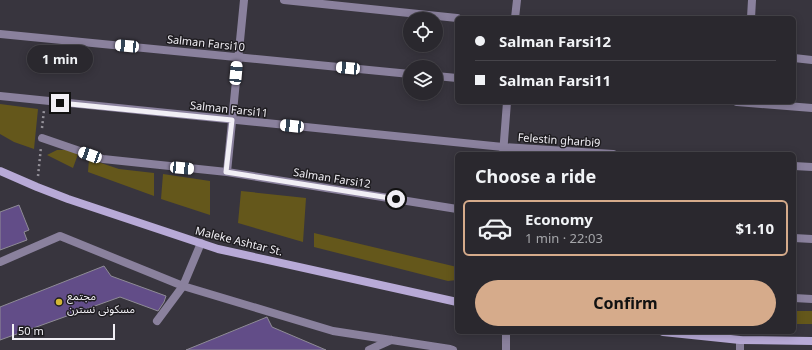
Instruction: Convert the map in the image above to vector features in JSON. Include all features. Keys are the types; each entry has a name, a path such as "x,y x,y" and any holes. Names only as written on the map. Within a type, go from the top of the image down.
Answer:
{"main road":[{"name":"Maleke Ashtar St.","path":"0,171 68,199 218,249 455,302"},
{"path":"682,334 740,340 812,342"}],"street":[{"path":"226,172 244,0"},
{"path":"284,0 455,18"},
{"path":"515,16 517,0"},
{"path":"751,16 752,0"},
{"name":"Salman Farsi10","path":"0,34 403,73"},
{"path":"796,58 812,60"},
{"path":"443,77 455,78"},
{"name":"Salman Farsi11","path":"0,96 503,150"},
{"path":"503,150 507,104"},
{"path":"765,104 812,108"},
{"name":"Salman Farsi12","path":"42,138 103,159 226,172 455,209"},
{"name":"Felestin gharbi9","path":"503,150 558,152"},
{"path":"796,166 812,167"},
{"path":"0,262 60,236 183,286 333,331 452,350"},
{"path":"796,238 812,239"},
{"path":"157,321 183,286 201,243"},
{"path":"796,298 812,298"},
{"path":"506,334 506,350"},
{"path":"369,350 391,340"},
{"path":"740,340 740,350"}],"shaded area":[{"path":"0,104 38,109 34,149 14,142 0,134"},
{"path":"57,150 67,150 78,154 73,168 47,155"},
{"path":"89,159 119,169 154,173 154,196 88,172"},
{"path":"163,174 210,181 210,215 161,199"},
{"path":"241,191 306,198 303,242 238,223"},
{"path":"314,233 455,267 455,280 448,281 314,247"},
{"path":"796,311 812,311 812,324 796,324"}],"building":[{"path":"19,205 29,230 24,232 27,240 0,250 0,212"},
{"name":"مجتمع مسکونی نسترن","path":"104,266 111,276 166,296 158,311 120,297 0,340 0,307"},
{"path":"267,317 272,327 326,350 186,350"}],"place":[{"name":"مجتمع مسکونی نسترن","path":"59,302"}],"route":[{"path":"60,103 232,120 226,172 396,199"}]}
